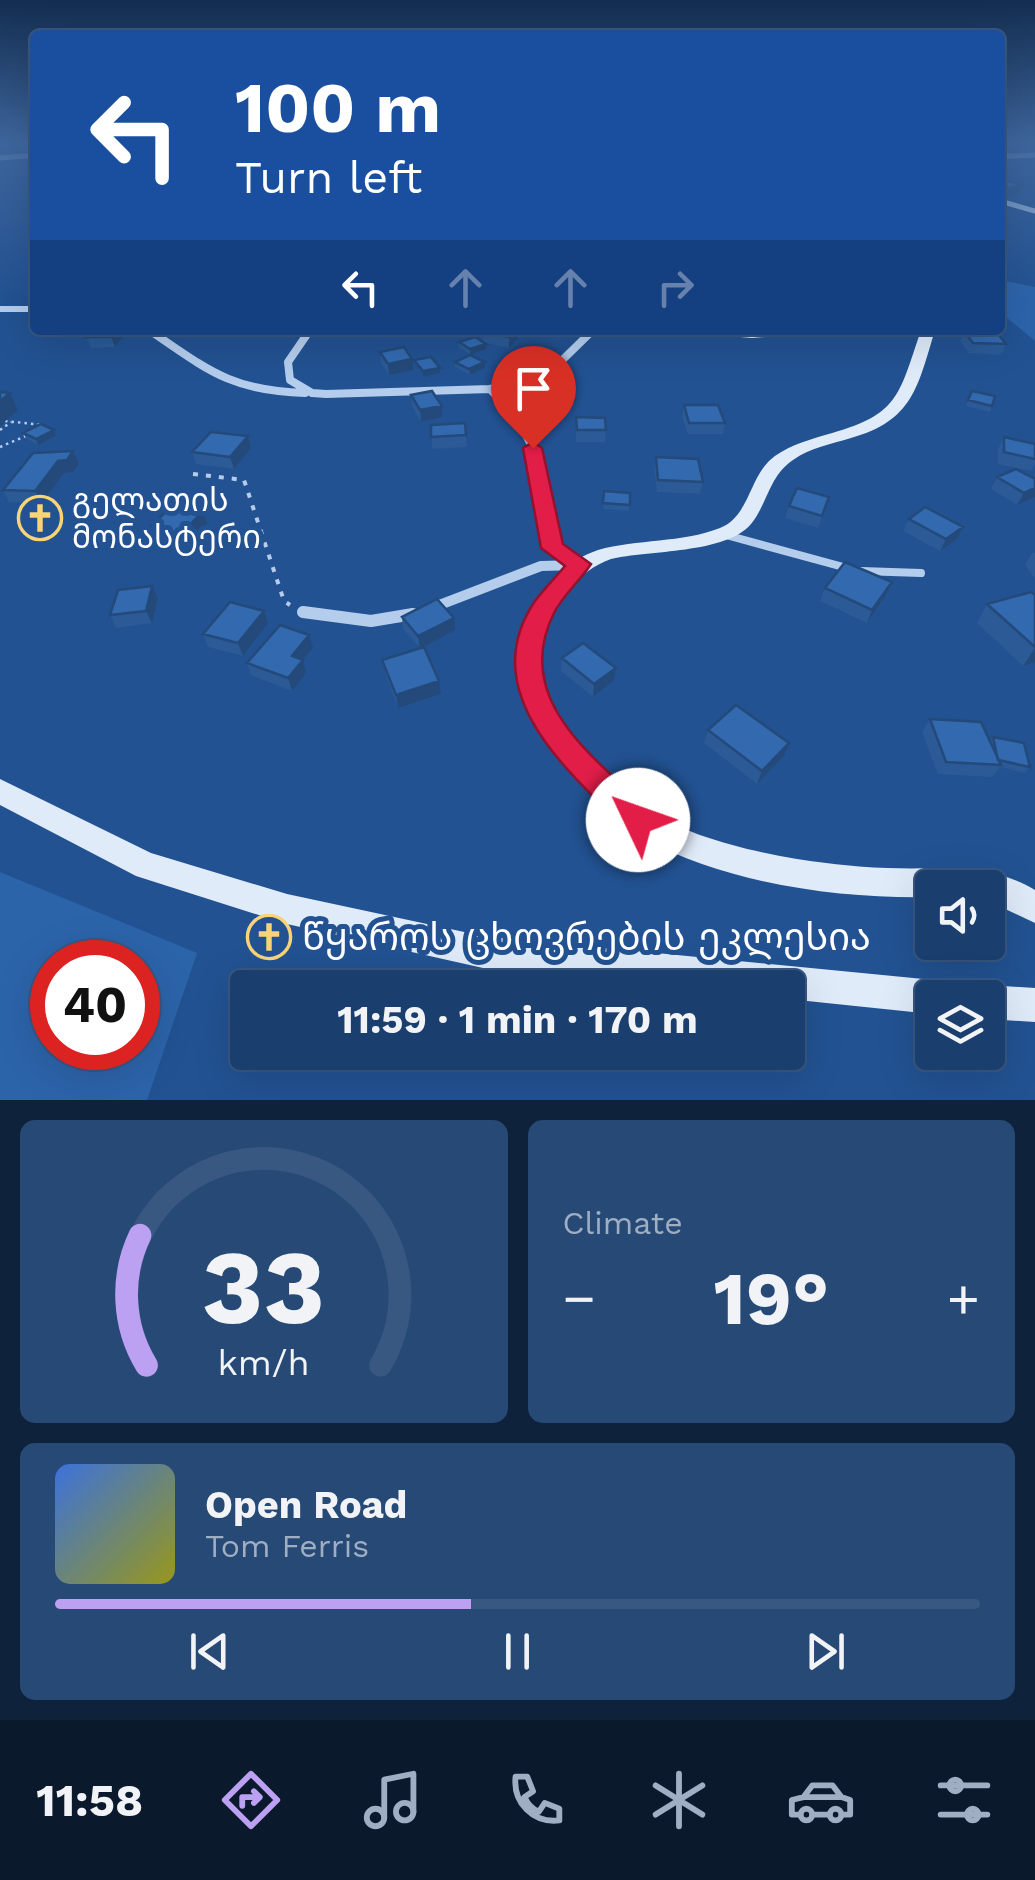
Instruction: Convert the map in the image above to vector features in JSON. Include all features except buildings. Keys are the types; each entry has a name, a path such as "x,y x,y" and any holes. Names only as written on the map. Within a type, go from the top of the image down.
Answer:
{"street":[{"path":"1005,202 1035,211"},
{"path":"0,309 30,309"},
{"path":"156,335 216,379 246,390 312,392 490,389 542,380 588,335"},
{"path":"307,335 288,362 290,380 312,392"},
{"path":"303,612 365,624 392,622 540,566 580,564 623,550 723,534 742,525 774,465 812,444 889,416 908,387 926,335"},
{"path":"490,389 518,419 533,448 553,548 580,564"},
{"path":"580,564 544,607 530,642 529,672 538,705 557,742 638,820 702,847 767,866 887,883 985,883 1035,908"},
{"path":"0,791 146,866 288,909 444,944 482,952 915,995"},
{"path":"1005,1003 1035,1005"}],"lane":[{"path":"723,534 866,572 922,573"}],"path":[{"path":"0,430 8,421 43,425 0,447"},
{"path":"193,474 244,480 284,601 303,612"}],"shaded area":[{"path":"1005,281 1035,287 1035,341 1005,316"},
{"path":"0,872 197,953 160,1062 160,940 30,940 30,1070 157,1070 147,1100 0,1100"}],"place":[{"name":"გელათის მონასტერი","path":"40,518"},
{"name":"წყაროს ცხოვრების ეკლესია","path":"269,937"}],"route":[{"path":"533,448 553,548 580,564 544,607 530,642 529,672 538,705 557,742 638,820"}]}
